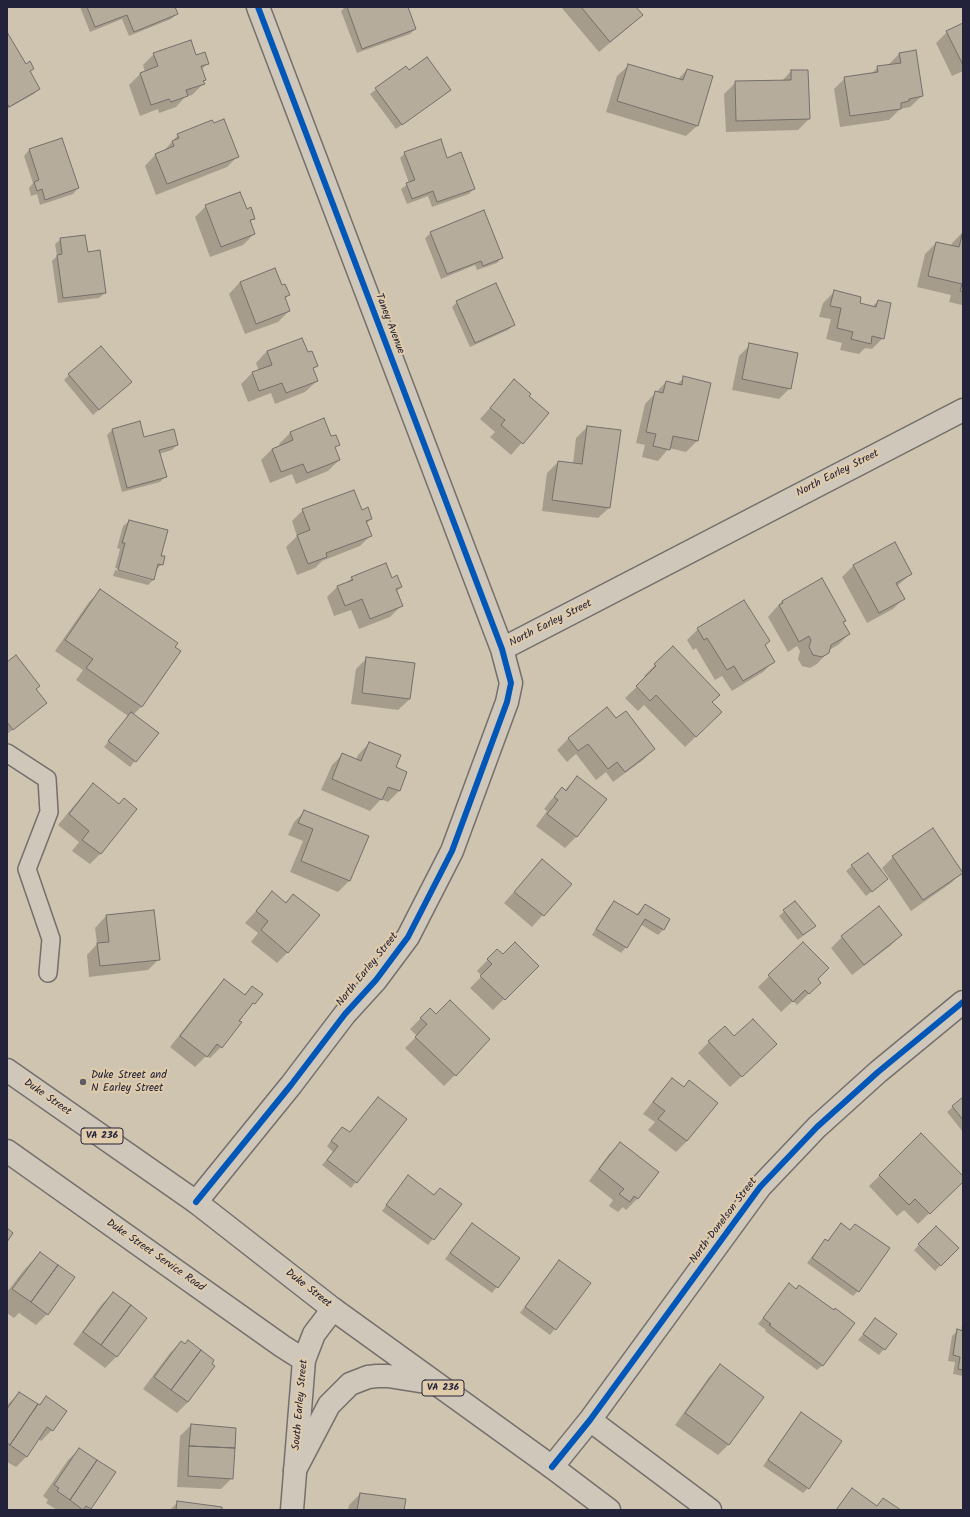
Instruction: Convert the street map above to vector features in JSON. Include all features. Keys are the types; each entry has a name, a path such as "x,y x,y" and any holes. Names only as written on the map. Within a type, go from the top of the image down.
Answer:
{"street":[{"name":"Taney Avenue","path":"258,7 502,649"},
{"name":"North Earley Street","path":"196,1202 291,1085 345,1014 376,980 408,938 452,851 507,702 511,683 502,649 963,410"},
{"name":"North Donelson Street","path":"552,1467 590,1420 760,1187 817,1127 878,1072 963,1002"},
{"name":"Duke Street","path":"7,1070 196,1202 333,1309 437,1383 609,1510"},
{"name":"Duke Street Service Road","path":"7,1151 282,1346 304,1360"},
{"name":"South Earley Street","path":"292,1510 304,1360 314,1334 333,1309"},
{"path":"295,1470 329,1406 350,1384 368,1377 377,1376 388,1376 437,1383"},
{"path":"590,1420 710,1510"}],"lane":[{"path":"7,753 47,780 49,812 27,869 51,939 48,973"}],"building":[{"path":"87,7 175,7 178,14 134,32 127,15 95,27"},
{"path":"347,7 408,7 416,29 362,49"},
{"path":"581,7 636,7 643,15 610,42"},
{"path":"963,23 963,65 946,31"},
{"path":"7,32 26,64 30,61 34,69 30,71 40,89 9,107 7,103"},
{"path":"191,40 196,55 205,52 209,64 201,66 206,80 203,81 205,84 186,90 188,96 171,102 169,99 151,105 140,73 158,66 153,53"},
{"path":"916,50 923,96 909,99 909,101 901,103 901,109 850,116 844,77 878,72 877,66 901,63 899,53"},
{"path":"427,57 451,90 402,125 375,88 406,66 409,70"},
{"path":"628,64 683,80 687,69 713,76 698,126 617,101"},
{"path":"791,70 808,70 810,119 736,121 735,81 791,80"},
{"path":"224,119 239,157 167,184 155,154 174,146 172,141 179,138 177,134 212,120 214,123"},
{"path":"62,138 79,188 45,200 42,189 37,191 34,182 39,180 29,149"},
{"path":"441,139 447,158 461,152 475,189 437,202 433,191 412,199 406,183 415,180 404,152"},
{"path":"240,192 247,209 251,207 255,219 250,220 255,234 221,247 205,205"},
{"path":"484,210 503,258 483,266 481,261 447,274 430,232"},
{"path":"963,231 963,292 960,291 962,284 928,276 936,242 959,247"},
{"path":"85,235 88,252 100,250 106,293 63,298 57,255 62,254 60,238"},
{"path":"275,268 282,285 285,284 290,295 285,297 290,311 256,324 240,282"},
{"path":"496,283 515,325 475,343 456,301"},
{"path":"834,290 861,297 860,303 876,307 878,300 891,303 884,339 872,336 871,344 851,339 853,332 837,328 841,308 830,306"},
{"path":"302,338 308,352 312,351 318,366 313,368 318,381 286,393 282,383 259,391 252,372 272,365 267,351"},
{"path":"749,343 798,353 791,389 742,379"},
{"path":"101,346 132,382 99,410 68,374"},
{"path":"683,376 711,383 698,441 673,436 670,450 653,446 656,434 646,432 655,391 663,393 666,381 682,385"},
{"path":"514,379 531,394 529,396 549,413 523,444 501,425 505,420 490,408"},
{"path":"324,418 331,436 336,435 340,445 335,447 340,460 307,473 303,464 281,472 272,449 293,440 290,432"},
{"path":"140,421 144,437 174,429 178,445 159,450 167,477 127,488 112,429"},
{"path":"587,426 621,430 610,508 552,500 558,461 582,464"},
{"path":"354,490 362,510 368,507 372,519 366,521 372,536 326,553 327,557 308,564 297,535 310,530 302,509"},
{"path":"129,520 168,530 161,556 165,556 163,565 158,564 154,580 118,570 125,543 122,543"},
{"path":"895,542 912,574 896,583 905,599 879,613 853,565"},
{"path":"386,563 392,578 397,575 402,587 396,589 403,606 370,619 362,599 345,606 337,586 353,580 351,577"},
{"path":"822,578 846,621 843,622 850,634 831,645 829,653 822,657 813,655 809,647 811,640 809,636 799,642 779,605 783,603 782,601"},
{"path":"100,589 178,643 175,647 181,651 142,707 86,668 93,659 65,640"},
{"path":"744,600 770,641 765,645 775,662 743,681 734,666 727,670 707,638 704,640 697,628"},
{"path":"673,646 720,695 712,702 722,712 696,737 656,695 650,701 636,686 656,666 654,664"},
{"path":"16,655 40,686 36,689 47,703 13,730 7,722 7,662"},
{"path":"366,657 415,663 410,699 362,693"},
{"path":"607,707 616,718 626,711 655,749 625,772 617,762 608,769 588,744 578,751 568,738"},
{"path":"131,712 159,733 136,762 108,741"},
{"path":"369,742 401,755 396,767 407,772 400,791 388,787 382,800 332,779 342,753 361,761"},
{"path":"577,776 607,799 577,837 547,814 558,800 554,797 562,787 566,791"},
{"path":"93,783 119,804 124,798 137,809 101,854 82,840 89,831 69,814"},
{"path":"304,810 369,836 350,881 301,861 313,829 298,823"},
{"path":"933,828 963,873 923,900 892,856"},
{"path":"868,853 888,879 872,892 851,865"},
{"path":"542,859 572,884 544,916 514,892"},
{"path":"272,891 286,903 293,894 320,915 288,953 261,930 268,921 256,911"},
{"path":"614,901 638,915 645,904 670,919 664,930 645,919 627,948 596,929"},
{"path":"795,901 816,926 803,935 783,910"},
{"path":"879,906 902,935 864,965 841,936"},
{"path":"154,910 160,960 100,966 97,943 109,942 106,915"},
{"path":"515,942 539,966 505,1000 480,976 492,964 487,959 497,949 503,954"},
{"path":"803,942 829,968 818,979 821,983 809,994 805,990 793,1002 768,975"},
{"path":"224,979 245,995 252,986 263,994 255,1004 253,1003 239,1021 242,1022 222,1048 217,1044 207,1057 180,1036"},
{"path":"450,1000 490,1039 456,1076 415,1037 427,1024 420,1018 430,1008 436,1014"},
{"path":"753,1019 777,1044 742,1077 708,1041 725,1026 734,1036"},
{"path":"672,1078 684,1087 689,1080 718,1103 687,1141 658,1119 665,1111 653,1102"},
{"path":"378,1097 407,1119 357,1183 327,1160 338,1146 331,1141 342,1127 350,1132"},
{"path":"963,1097 963,1120 952,1106"},
{"path":"921,1133 963,1176 963,1182 930,1214 915,1199 909,1205 879,1175"},
{"path":"620,1142 659,1172 638,1199 634,1196 630,1202 619,1194 624,1189 599,1169"},
{"path":"408,1175 434,1195 440,1188 462,1204 434,1240 386,1205"},
{"path":"472,1223 520,1258 498,1288 450,1253"},
{"path":"841,1223 850,1230 855,1224 890,1248 859,1292 812,1258 825,1239 828,1241"},
{"path":"936,1226 959,1248 941,1266 918,1244"},
{"path":"7,1228 13,1233 7,1242"},
{"path":"40,1252 58,1265 31,1302 12,1289"},
{"path":"559,1260 591,1283 556,1330 525,1307"},
{"path":"58,1265 75,1277 48,1315 31,1302"},
{"path":"789,1283 796,1289 799,1285 855,1323 823,1366 769,1325 771,1324 763,1318"},
{"path":"113,1292 131,1305 101,1345 83,1332"},
{"path":"131,1305 147,1318 117,1357 101,1345"},
{"path":"875,1318 897,1334 885,1350 863,1334"},
{"path":"957,1329 963,1331 963,1370 958,1369 960,1357 953,1355"},
{"path":"188,1340 201,1350 171,1390 154,1377 181,1341 185,1344"},
{"path":"201,1350 214,1360 212,1364 215,1366 188,1402 171,1390"},
{"path":"720,1364 764,1397 729,1445 685,1413"},
{"path":"19,1392 38,1404 10,1445 7,1443 7,1409"},
{"path":"46,1396 67,1411 53,1431 47,1427 27,1457 10,1445 38,1404 40,1405"},
{"path":"801,1412 842,1441 809,1489 768,1460"},
{"path":"191,1424 236,1428 235,1448 189,1446"},
{"path":"189,1446 235,1448 233,1479 188,1476"},
{"path":"79,1448 97,1460 70,1500 57,1491 59,1488 54,1485"},
{"path":"97,1460 116,1472 91,1509 86,1506 83,1510 70,1500"},
{"path":"852,1488 877,1506 883,1498 901,1510 836,1510"},
{"path":"360,1493 406,1499 404,1510 357,1510"},
{"path":"177,1501 222,1507 222,1510 176,1510"}],"cycle path":[{"path":"196,1202 291,1085 345,1014 376,980 408,937 452,851 507,702 511,683 502,649 258,7"},
{"path":"552,1467 590,1420 760,1187 817,1127 878,1072 963,1002"}],"place":[{"name":"Duke Street and N Earley Street","path":"83,1082"}]}
